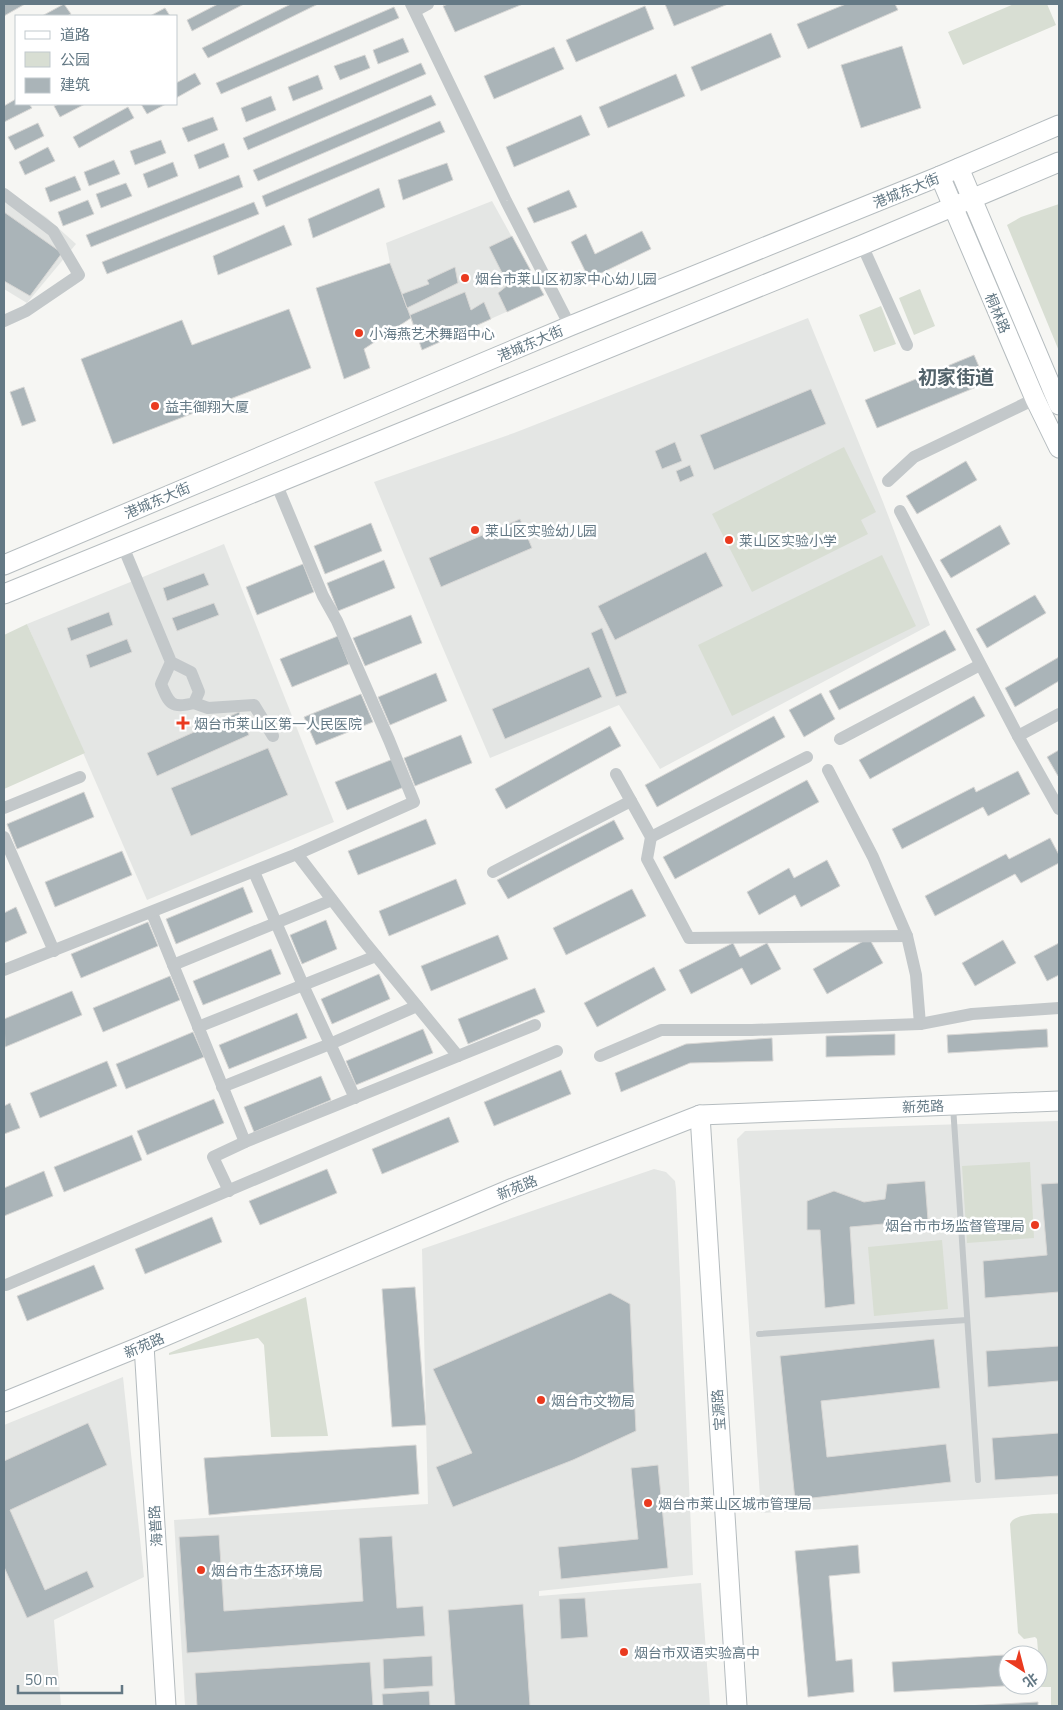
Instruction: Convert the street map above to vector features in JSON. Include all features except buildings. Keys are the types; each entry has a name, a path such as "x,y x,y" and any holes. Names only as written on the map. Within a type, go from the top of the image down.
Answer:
{"street":[{"path":"428,4 413,8 506,201 570,326"},
{"name":"港城东大街","path":"4,565 570,326 940,176 1059,125"},
{"name":"港城东大街","path":"4,594 122,544 862,245 1059,162"},
{"name":"桐林路","path":"959,168 1056,398"},
{"name":"桐林路","path":"940,176 1035,399 1059,448"},
{"path":"4,194 53,231 79,275 26,311 4,321"},
{"path":"862,245 907,345"},
{"path":"888,481 914,457 1035,399 1056,398"},
{"path":"4,970 254,872 414,802 337,621 323,596 276,483"},
{"path":"900,510 980,665 1059,809"},
{"path":"122,544 171,662 191,672 199,692 194,703"},
{"path":"171,662 161,684 172,704 180,707 194,703 208,708 254,706 273,736"},
{"path":"840,739 980,665"},
{"path":"1018,736 1059,714"},
{"path":"651,837 807,757"},
{"path":"828,770 873,857 907,936 916,975 920,1024"},
{"path":"616,774 651,837 647,859 689,938 907,936"},
{"path":"4,808 80,777"},
{"path":"493,872 631,801"},
{"path":"4,837 54,951"},
{"path":"297,854 376,956 458,1056"},
{"path":"254,872 355,1098"},
{"path":"173,965 332,900"},
{"path":"152,913 245,1142"},
{"path":"198,1027 376,956"},
{"path":"222,1087 330,1044 417,1006"},
{"path":"600,1056 661,1030 752,1030 920,1024 972,1014 1059,1008"},
{"path":"229,1191 213,1157 245,1142 535,1024"},
{"path":"6,1285 558,1051"},
{"name":"新苑路","path":"4,1402 144,1345 514,1188 700,1115 1059,1101"},
{"name":"宝源路","path":"700,1115 737,1706"},
{"name":"海普路","path":"144,1345 166,1706"}],"lane":[{"path":"952,1105 978,1480"},
{"path":"759,1334 967,1320"}],"shaded area":[{"path":"4,189 46,217 76,244 27,303 4,289"},
{"name":"烟台市莱山区初家中心幼儿园","path":"492,201 544,295 422,350 390,263 386,243"},
{"name":"莱山区实验小学","path":"808,318 883,502 930,625 660,769 619,705 490,758 374,482 514,433"},
{"name":"烟台市莱山区第一人民医院","path":"224,544 334,822 147,900 27,624"},
{"path":"1059,1121 1059,1494 761,1513 737,1139 745,1131"},
{"path":"654,1169 666,1172 675,1181 676,1189 693,1575 539,1591 539,1596 701,1583 710,1706 185,1706 174,1520 428,1504 422,1249"},
{"path":"123,1377 144,1577 54,1620 61,1706 4,1706 4,1425"}],"green space":[{"path":"1014,4 1047,4 1056,25 963,65 948,32"},
{"path":"1059,204 1059,351 1007,225 1021,217"},
{"path":"920,289 935,326 914,335 899,298"},
{"path":"881,306 896,344 874,352 859,315"},
{"path":"844,447 876,512 861,520 868,534 752,592 712,514"},
{"path":"882,555 916,626 732,716 698,645"},
{"path":"27,624 85,753 4,789 4,635"},
{"path":"1030,1162 1034,1238 967,1243 962,1166"},
{"path":"942,1240 948,1309 874,1316 868,1247"},
{"path":"306,1297 328,1436 271,1437 264,1345 258,1338 169,1355 169,1353"},
{"path":"1059,1513 1059,1706 1051,1706 1051,1687 1048,1687 1048,1645 1038,1645 1035,1637 1024,1639 1018,1633 1010,1524 1018,1517"}],"place":[{"name":"烟台市莱山区初家中心幼儿园","path":"465,278"},
{"name":"小海燕艺术舞蹈中心","path":"359,333"},
{"name":"益丰御翔大厦","path":"155,406"},
{"name":"莱山区实验幼儿园","path":"475,530"},
{"name":"莱山区实验小学","path":"729,540"},
{"name":"烟台市莱山区第一人民医院","path":"183,723"},
{"name":"烟台市市场监督管理局","path":"1035,1225"},
{"name":"烟台市文物局","path":"541,1400"},
{"name":"烟台市莱山区城市管理局","path":"648,1503"},
{"name":"烟台市生态环境局","path":"201,1570"},
{"name":"烟台市双语实验高中","path":"624,1652"}],"district":[{"name":"初家街道","path":"956,376"}]}
